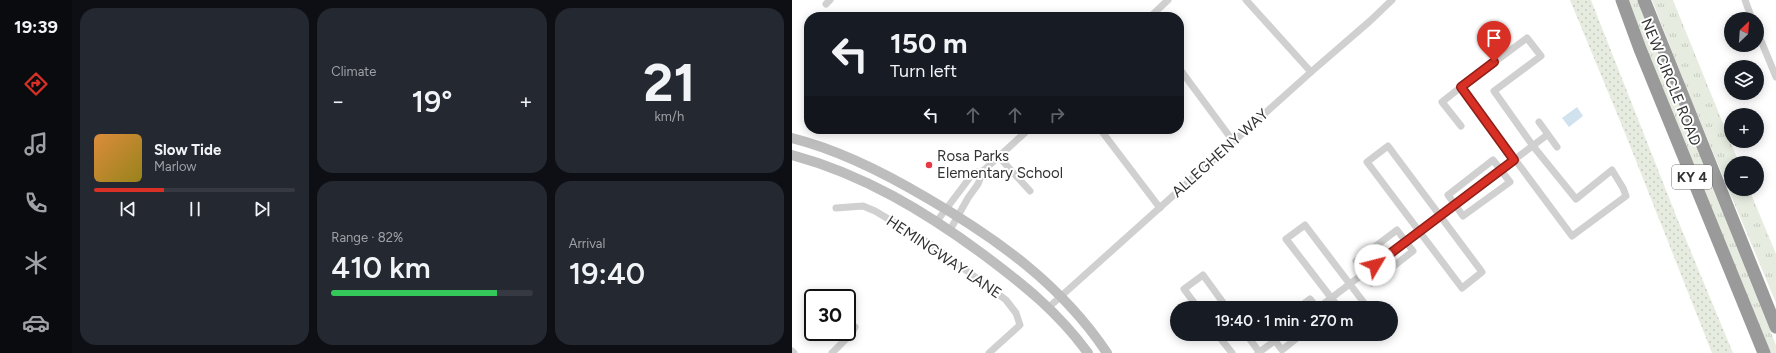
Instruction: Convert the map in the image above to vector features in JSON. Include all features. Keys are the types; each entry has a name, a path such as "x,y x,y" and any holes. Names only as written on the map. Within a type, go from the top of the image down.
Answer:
{"highway":[{"name":"NEW CIRCLE ROAD","path":"1622,0 1640,49 1764,353"},
{"name":"NEW CIRCLE ROAD","path":"1644,0 1776,327"}],"street":[{"path":"1155,12 1168,0"},
{"path":"1246,0 1311,72"},
{"path":"1745,0 1749,12"},
{"name":"ALLEGHENY WAY","path":"1049,307 1311,72 1370,22 1387,2"},
{"path":"1461,87 1572,236 1626,196 1612,170 1576,200 1532,146 1494,91 1541,56 1527,38 1461,87 1442,102 1461,126"},
{"path":"1764,48 1776,77"},
{"path":"1184,75 1234,141"},
{"path":"1539,122 1556,147"},
{"path":"950,230 968,198 978,184 983,171 1024,134"},
{"path":"1104,134 1160,208"},
{"path":"1327,301 1547,135"},
{"path":"792,138 824,147 896,179 958,216 1017,256 1061,297 1084,323 1107,353"},
{"path":"1388,146 1440,216 1482,272 1462,288 1367,162 1388,146"},
{"path":"792,155 842,172 876,187 937,221 1024,285 1049,307 1088,353"},
{"path":"999,157 1030,191"},
{"path":"1493,160 1510,182 1464,216 1455,205 1448,195 1493,160"},
{"path":"937,221 968,179 975,172 983,171"},
{"name":"HEMINGWAY LANE","path":"836,208 863,206 875,210 932,245 1006,300 1016,313 1020,325 989,353"},
{"path":"1333,301 1286,239 1305,225 1363,301"},
{"path":"1397,230 1413,251 1372,282 1365,273 1356,261 1397,230"},
{"path":"1193,301 1184,289 1203,275 1222,301"},
{"path":"832,353 844,341"},
{"path":"1223,341 1232,353"},
{"path":"1251,341 1259,353 1274,341 1282,350 1293,341"}],"green space":[{"path":"1570,0 1591,0 1679,223 1733,353 1712,353 1625,133"},
{"path":"1628,0 1637,0 1776,345 1776,353 1769,353 1655,73"},
{"path":"1652,0 1673,0 1724,126 1724,148 1733,148 1736,156 1724,156 1724,179"},
{"path":"1731,196 1752,196 1776,254 1776,303"}],"water":[{"path":"1577,107 1583,116 1569,127 1562,118"}],"place":[{"name":"Rosa Parks Elementary School","path":"929,165"}],"route":[{"path":"1375,265 1514,160 1461,87 1494,62"}]}
